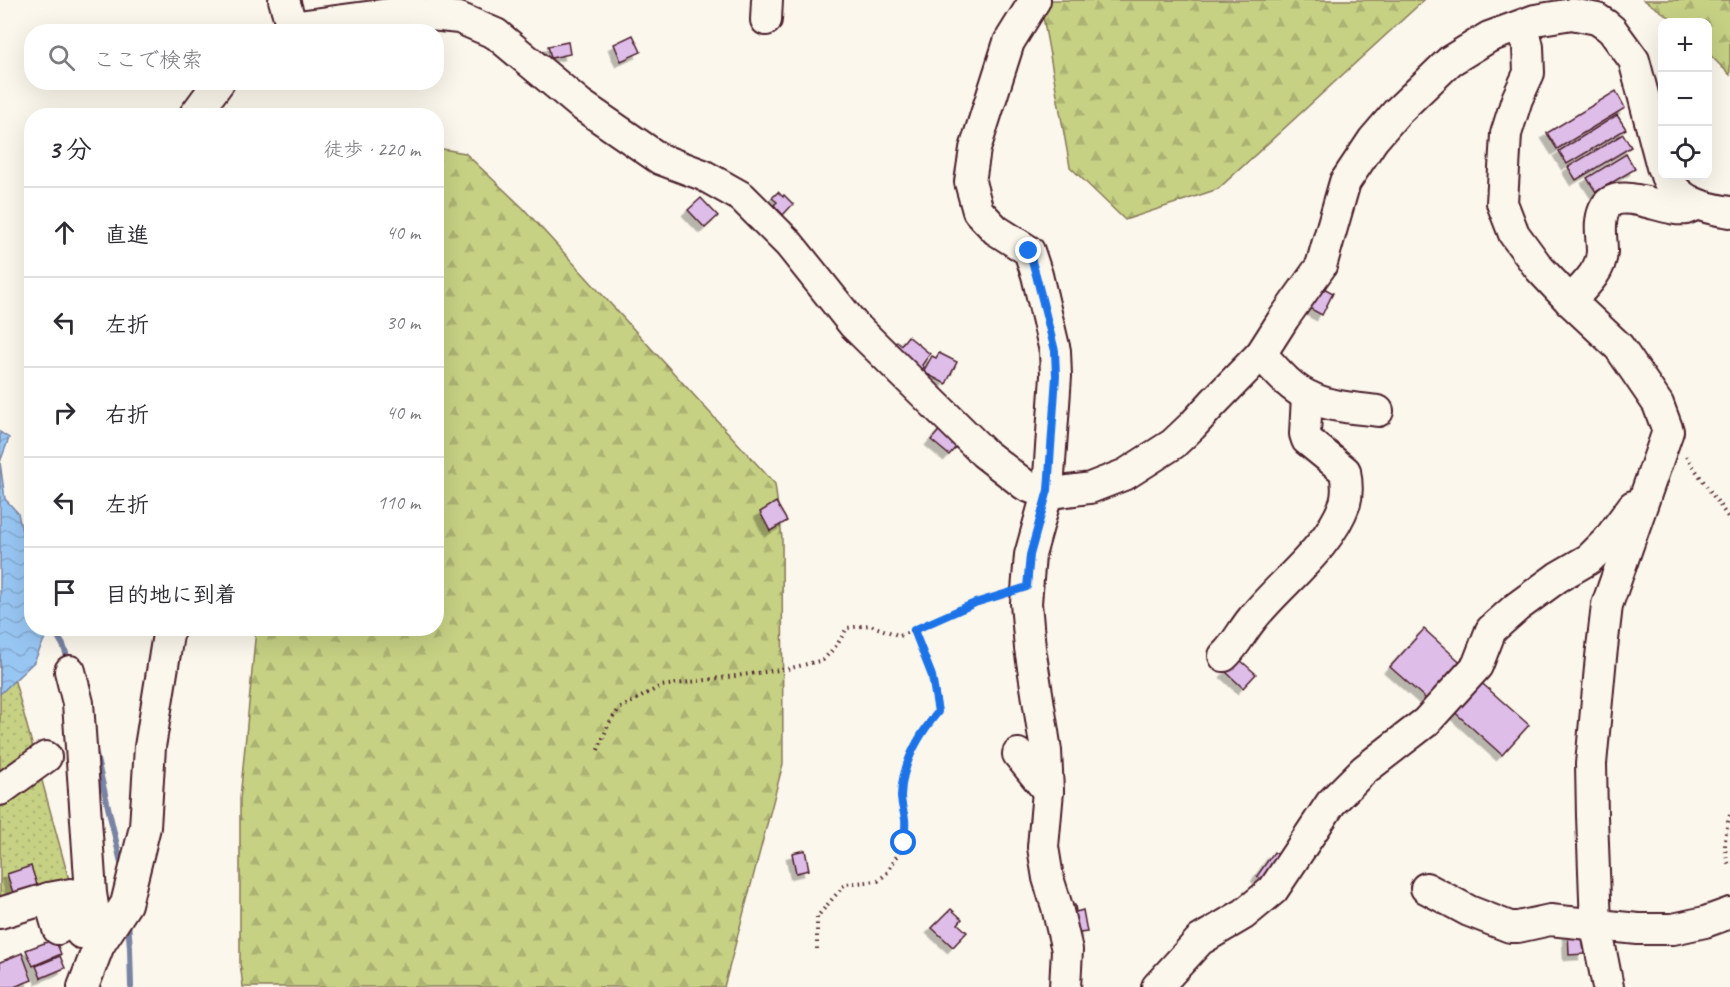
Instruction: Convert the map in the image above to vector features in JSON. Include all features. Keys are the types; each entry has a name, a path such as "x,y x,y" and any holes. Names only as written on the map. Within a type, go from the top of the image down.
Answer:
{"street":[{"path":"1035,0 1009,42 975,149 970,182 978,211 996,230 1029,251 1055,351 1056,376 1048,490 1030,555 1026,603 1030,648 1046,751 1048,791 1043,847 1048,878 1067,950 1065,987"},
{"path":"287,19 404,12 459,18 496,33 580,104 660,159 703,174 742,198 789,244 853,324 984,453 1025,485 1060,492 1090,488 1126,474 1173,444 1261,354 1321,266 1345,183 1373,140 1397,111 1450,61 1489,38 1535,20 1572,14 1597,19 1612,30 1634,60 1658,151"},
{"path":"1523,26 1528,47 1529,73 1517,99 1506,134 1502,203 1514,234 1539,268 1619,347 1658,404 1668,431 1653,480 1607,605 1591,764 1596,926 1608,987"},
{"path":"200,108 213,90"},
{"path":"1669,180 1675,189 1695,204 1730,212"},
{"path":"1570,301 1599,267 1602,253 1601,217 1606,205 1611,201 1644,200 1687,208 1695,204"},
{"path":"1261,354 1286,380 1307,396 1327,403 1378,411"},
{"path":"1224,656 1252,618 1314,552 1336,522 1345,502 1347,486 1345,471 1314,447 1305,434 1307,396"},
{"path":"1157,987 1200,940 1244,914 1273,890 1331,803 1364,770 1426,722 1476,666 1491,630 1516,607 1558,577 1589,559 1608,540 1653,480"},
{"path":"91,971 126,904 145,827 150,747 168,636"},
{"path":"70,671 78,703 91,893 91,971"},
{"path":"1018,754 1048,791"},
{"path":"0,790 46,757"},
{"path":"1426,888 1469,911 1510,927 1528,926 1550,920 1596,926 1673,929 1705,922 1730,913"},
{"path":"0,913 49,898 71,894 91,971"},
{"path":"49,898 58,929"}],"path":[{"path":"1668,431 1730,520"},
{"path":"598,750 609,723 620,709 661,686 786,669 823,660 837,645 847,628 870,625 900,636 975,603 1027,587"},
{"path":"817,949 817,917 846,884 878,881 888,872 904,843 905,820 901,798 904,772 911,752 927,724 938,712 932,676 914,630"},
{"path":"1730,816 1724,834 1730,867"}],"green space":[{"path":"1040,0 1424,0 1218,189 1125,220 1070,167"},
{"path":"1644,0 1730,0 1730,75 1712,57 1712,18 1671,18"},
{"path":"444,149 465,153 523,208 775,484 782,538 783,764 724,987 243,987 240,963 240,799 255,636 444,636"},
{"path":"0,627 71,887 0,912"}],"water":[{"path":"0,432 9,438 0,462"},
{"path":"0,462 5,499 18,513 24,541 24,636 46,636 34,662 0,694"}],"building":[{"path":"633,35 641,52 621,61 614,44"},
{"path":"568,42 570,54 551,58 548,46"},
{"path":"1616,91 1625,108 1557,149 1547,133"},
{"path":"1617,115 1626,129 1567,164 1559,151"},
{"path":"1623,134 1631,147 1576,180 1568,167"},
{"path":"1626,154 1635,169 1596,192 1587,178"},
{"path":"778,192 793,204 783,215 774,205 777,202 772,198"},
{"path":"701,198 718,216 705,228 688,210"},
{"path":"1320,286 1333,293 1322,315 1309,308"},
{"path":"908,336 930,354 917,375 892,347 897,341 901,345"},
{"path":"939,353 957,362 946,384 923,372 932,356 936,358"},
{"path":"944,425 962,440 949,455 931,440"},
{"path":"776,502 787,521 770,531 760,512"},
{"path":"1424,629 1467,668 1433,705 1390,667"},
{"path":"1239,659 1256,674 1243,688 1226,672"},
{"path":"1476,678 1529,725 1502,755 1450,708"},
{"path":"805,850 809,870 796,873 792,853"},
{"path":"1274,852 1285,860 1268,884 1257,876"},
{"path":"31,866 40,894 16,902 7,874"},
{"path":"1075,905 1076,912 1083,910 1087,932 1072,934 1067,906"},
{"path":"951,909 962,919 958,924 967,932 953,947 932,928"},
{"path":"1582,930 1584,954 1569,955 1568,931"},
{"path":"55,939 61,954 33,966 26,950"},
{"path":"22,953 32,980 14,987 0,987 0,962"},
{"path":"60,956 65,968 41,978 36,966"}],"waterway":[{"path":"58,636 70,664"},
{"path":"95,751 122,867"},
{"path":"128,922 131,987"}],"route":[{"path":"904,843 905,820 901,798 904,772 911,752 927,724 938,712 932,676 914,630 975,603 1027,587 1030,555 1048,490 1056,376 1055,351 1029,251"}]}
